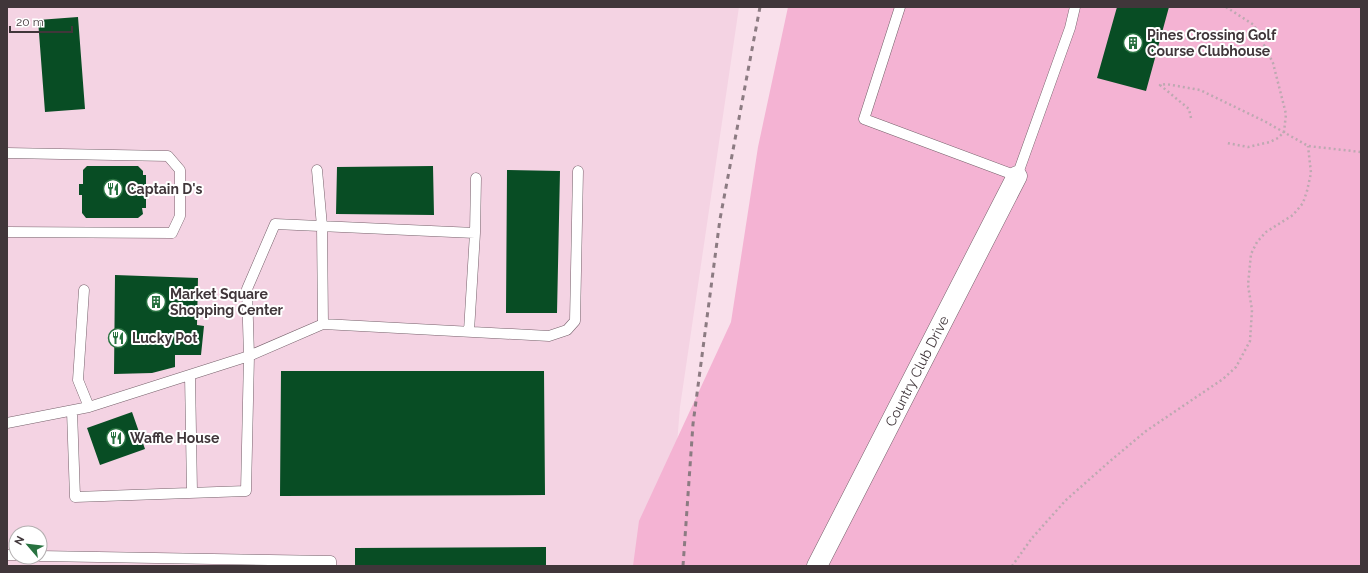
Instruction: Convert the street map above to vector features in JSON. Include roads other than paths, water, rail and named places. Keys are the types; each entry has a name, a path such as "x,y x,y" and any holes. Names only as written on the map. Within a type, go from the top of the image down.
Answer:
{"street":[{"name":"Country Club Drive","path":"817,566 1017,176"}],"lane":[{"path":"900,7 864,119 1017,176 1070,28 1075,7"},
{"path":"7,153 168,156 180,170 180,216 172,233 7,232"},
{"path":"317,170 322,226 323,324"},
{"path":"7,423 89,407 249,356 323,324 548,336 567,330 575,320 578,171"},
{"path":"469,331 475,233 476,178"},
{"path":"72,411 75,497 246,490 249,356 246,289 275,224 475,233"},
{"path":"84,290 78,380 89,407"},
{"path":"190,375 192,492"},
{"path":"48,556 331,560 331,566"}],"railway":[{"path":"683,566 693,424 720,219 760,7"}],"place":[{"name":"Pines Crossing Golf Course Clubhouse","path":"1133,43"},
{"name":"Captain D's","path":"113,189"},
{"name":"Market Square Shopping Center","path":"156,302"},
{"name":"Lucky Pot","path":"118,338"},
{"name":"Waffle House","path":"116,438"}]}
